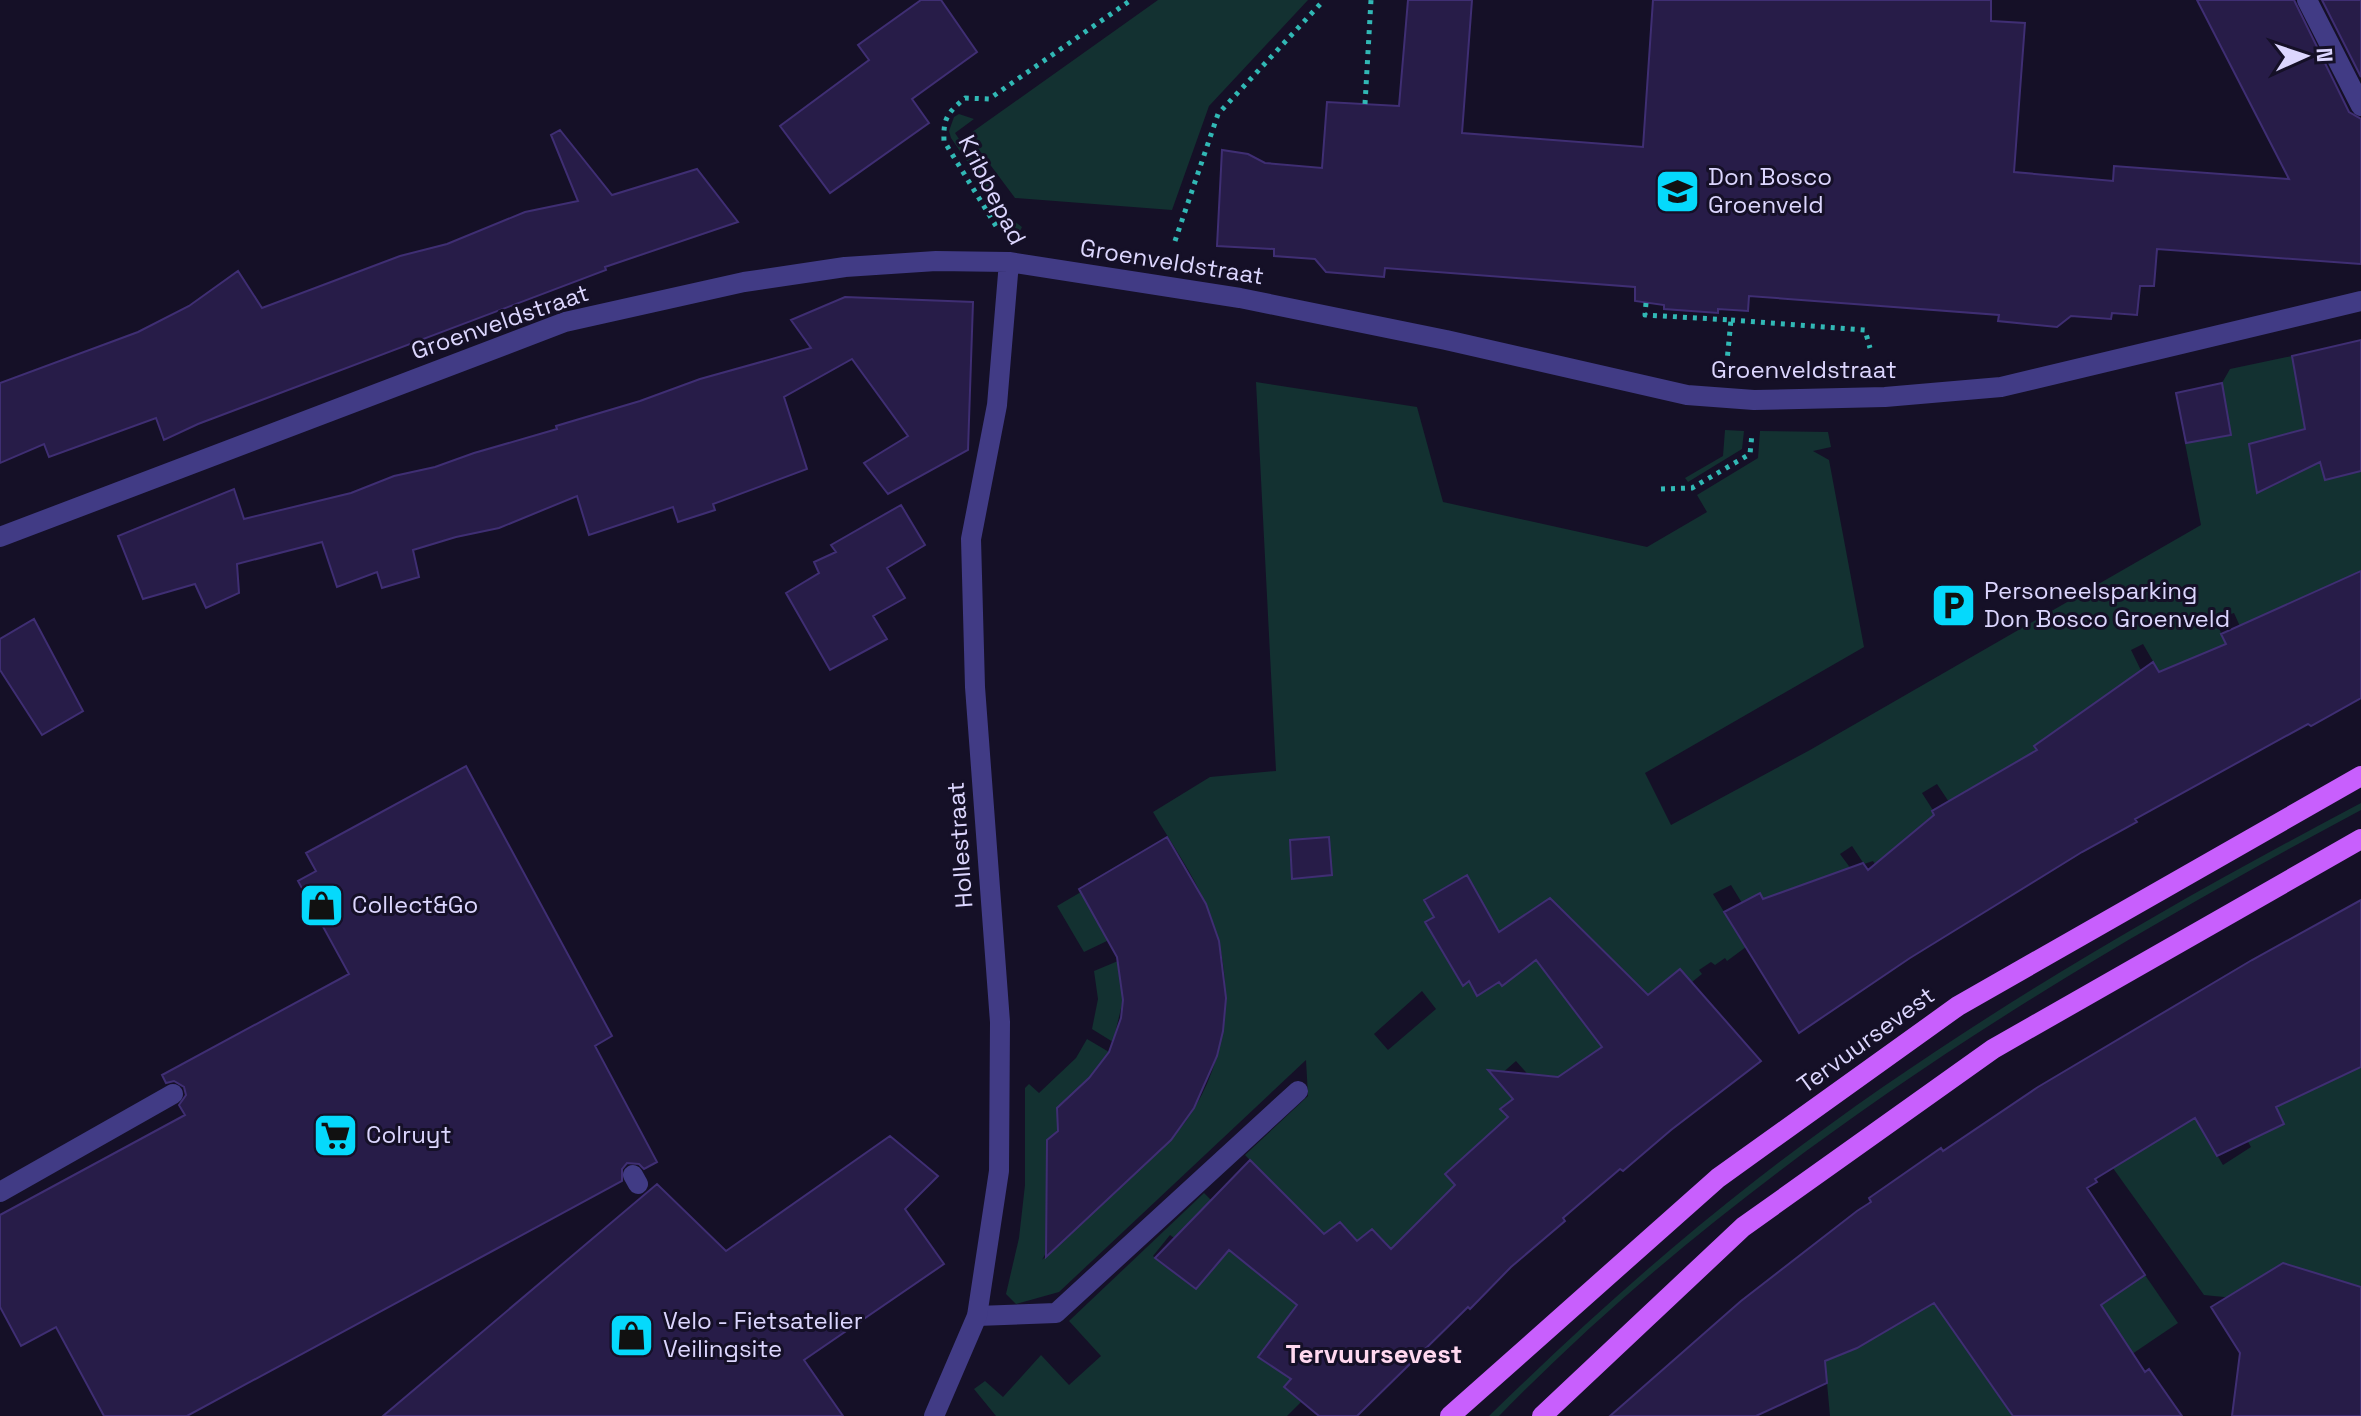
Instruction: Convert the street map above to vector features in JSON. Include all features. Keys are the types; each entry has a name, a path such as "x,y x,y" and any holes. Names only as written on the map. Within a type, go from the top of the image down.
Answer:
{"main road":[{"name":"Tervuursevest","path":"1450,1416 1718,1178 1958,1006 2361,776"},
{"path":"1542,1416 1743,1227 1993,1049 2361,839"}],"street":[{"path":"2307,0 2361,106"},
{"name":"Groenveldstraat","path":"0,537 565,322 744,282 845,267 936,261 1009,262 1240,298 1446,340 1687,395 1754,400 1885,397 2001,387 2361,301"},
{"name":"Hollestraat","path":"934,1416 977,1316 999,1171 1000,1022 975,687 971,539 997,405 1009,262"},
{"path":"977,1316 1056,1313 1298,1091"},
{"path":"0,1192 173,1094"}],"path":[{"name":"Kribbepad","path":"1009,262 996,225 944,141 948,113 965,98 989,99 1131,0"},
{"path":"1175,241 1218,114 1324,0"},
{"path":"1365,104 1371,0"},
{"path":"1646,303 1645,315 1691,314 1865,330 1870,348"},
{"path":"1727,361 1731,320"},
{"path":"1661,489 1692,488 1750,454 1752,431"}],"green space":[{"path":"1158,0 1308,0 1209,106 1172,210 1015,198 968,135"},
{"path":"959,114 974,119 955,133 1014,221 1022,227 1020,231 1013,228 951,138 949,131 954,117"},
{"path":"2292,356 2295,369 2325,423 2249,444 2257,493 2319,462 2325,480 2354,473 2361,450 2361,616 2326,603 2318,590 2299,599 2305,613 2247,642 2234,613 2215,619 2226,644 2165,682 2143,644 2131,650 2155,699 2122,719 2103,697 2069,721 2071,725 2035,745 2063,797 1949,802 1937,784 1922,793 1943,826 1892,892 1873,861 1864,864 1852,846 1840,854 1857,877 1785,940 1760,893 1742,903 1731,885 1713,894 1746,947 1727,961 1725,958 1715,965 1711,962 1699,970 1702,974 1692,982 1680,969 1663,983 1674,1020 1550,898 1478,946 1477,996 1499,982 1502,986 1536,960 1607,1054 1586,1058 1541,1089 1516,1061 1500,1075 1513,1099 1501,1110 1520,1130 1496,1208 1533,1248 1506,1272 1472,1233 1405,1235 1391,1249 1372,1229 1357,1241 1340,1222 1325,1234 1364,1277 1259,1357 1288,1377 1299,1370 1284,1387 1301,1402 1287,1416 996,1416 974,1389 985,1381 1003,1397 1041,1355 1069,1385 1101,1356 1069,1321 1204,1193 1238,1227 1277,1188 1245,1155 1308,1096 1306,1060 1059,1292 1016,1304 1006,1294 1019,1238 1025,1185 1025,1088 1029,1084 1039,1093 1076,1058 1087,1039 1109,1052 1089,1078 1057,1108 1058,1131 1047,1140 1047,1251 1042,1260 1127,1182 1186,1121 1201,1097 1220,1044 1225,989 1217,933 1195,883 1153,812 1210,777 1276,771 1256,382 1417,407 1443,502 1647,547 1707,512 1697,495 1758,458 1760,431 1828,432 1831,447 1813,451 1829,460 1864,647 1645,773 1671,825 1810,750 2201,525 2185,443 2230,435 2222,383 2230,369","holes":["1467,875 1477,892 1434,936 1425,922 1434,917 1424,899","1422,991 1436,1009 1388,1050 1374,1034","1461,1159 1490,1191 1473,1206 1445,1173","1170,1235 1202,1258 1210,1272 1195,1289 1153,1256"]},
{"path":"1725,430 1744,431 1742,449 1688,482 1685,478 1723,456"},
{"path":"2361,803 2361,810 2131,939 1907,1080 1799,1157 1694,1238 1594,1324 1499,1416 1489,1416 1653,1265 1827,1126 2050,978 2204,888"},
{"path":"1081,892 1109,940 1084,952 1057,906"},
{"path":"1118,961 1123,1000 1113,1042 1092,1029 1098,999 1094,971"},
{"path":"2361,1066 2361,1312 2327,1276 2318,1274 2304,1305 2204,1295 2105,1157 2136,1154 2195,1118 2223,1165 2251,1147 2224,1101 2278,1127 2284,1124 2275,1105"},
{"path":"2145,1275 2178,1323 2101,1375 2070,1326"},
{"path":"1934,1302 2013,1416 1830,1416 1825,1361"}],"building":[{"path":"921,0 941,0 977,52 912,99 929,123 830,193 780,126 869,60 858,45"},
{"path":"1408,0 1472,0 1462,133 1643,147 1653,0 1991,0 1991,21 2025,23 2014,172 2113,181 2114,166 2289,179 2197,0 2294,0 2349,112 2361,119 2361,264 2157,249 2154,286 2140,286 2137,315 2112,313 2111,319 2071,316 2057,327 1998,321 1999,315 1749,296 1748,311 1718,309 1718,313 1664,309 1664,305 1635,301 1635,287 1385,268 1384,277 1326,272 1315,259 1274,256 1274,249 1217,246 1222,150 1248,154 1265,163 1322,168 1327,102 1399,106"},
{"path":"2322,0 2361,0 2361,77"},
{"path":"560,130 612,195 697,169 738,222 605,267 606,270 198,424 164,440 156,418 49,457 44,444 0,463 0,383 138,332 189,306 238,271 262,308 400,256 447,244 525,212 578,201 551,135"},
{"path":"845,297 973,302 968,450 888,494 864,463 908,436 852,359 784,397 807,469 713,504 715,510 678,522 673,507 589,535 577,496 499,528 413,550 419,577 382,588 377,572 337,587 322,542 237,564 239,593 206,608 195,584 143,599 118,536 234,489 244,519 351,493 394,476 435,467 557,429 556,426 700,379 811,348 791,320"},
{"path":"2361,340 2361,471 2325,480 2320,462 2257,493 2249,444 2305,429 2292,356"},
{"path":"2222,383 2231,435 2186,443 2176,393"},
{"path":"901,505 925,545 887,568 905,598 873,616 887,639 830,670 786,593 819,573 814,562 836,552 831,545"},
{"path":"2361,571 2361,698 2135,819 2137,822 2082,852 1910,958 1799,1033 1724,912 1760,893 1763,899 1863,863 1868,870 1934,815 1932,811 2037,750 2034,746 2153,662 2159,672 2226,644 2221,634"},
{"path":"34,619 83,711 42,735 0,670 0,639"},
{"path":"466,766 612,1036 595,1046 657,1162 644,1169 639,1164 627,1163 622,1169 622,1181 187,1416 104,1416 56,1327 21,1346 0,1307 0,1215 185,1115 179,1105 186,1095 184,1087 174,1081 166,1083 162,1075 349,974 298,881 316,871 306,853"},
{"path":"1167,837 1206,904 1219,941 1226,998 1217,1056 1194,1108 1171,1140 1046,1257 1047,1140 1058,1131 1057,1108 1089,1078 1109,1052 1121,1018 1123,1000 1117,957 1079,889"},
{"path":"1329,837 1332,875 1292,879 1290,840"},
{"path":"1467,875 1499,932 1550,898 1648,995 1680,969 1761,1061 1623,1171 1620,1169 1563,1218 1565,1221 1511,1267 1470,1309 1468,1307 1357,1416 1319,1416 1284,1387 1291,1379 1258,1357 1297,1305 1229,1250 1196,1289 1155,1258 1250,1160 1324,1234 1340,1222 1357,1241 1372,1229 1391,1249 1455,1185 1445,1174 1508,1117 1500,1109 1513,1099 1488,1070 1558,1077 1602,1047 1536,960 1502,986 1499,982 1477,996 1469,981 1463,986 1425,922 1434,917 1424,900"},
{"path":"2361,900 2361,1067 2276,1107 2284,1124 2217,1156 2195,1118 2095,1179 2097,1182 2087,1188 2145,1275 2101,1305 2145,1372 2149,1369 2182,1416 2013,1416 1934,1303 1857,1348 1825,1361 1827,1383 1756,1416 1610,1416 1741,1301 1871,1202 1869,1198 1941,1148 1943,1151 2038,1087 2252,960"},
{"name":"Velo - Fietsatelier Veilingsite","path":"890,1136 938,1176 905,1209 944,1264 804,1360 843,1416 383,1416 657,1184 726,1251"},
{"path":"2283,1263 2361,1287 2361,1416 2232,1416 2240,1353 2211,1307"}],"place":[{"name":"Don Bosco Groenveld","path":"1677,191"},
{"name":"Personeelsparking Don Bosco Groenveld","path":"1953,605"},
{"name":"Collect&Go","path":"321,905"},
{"name":"Colruyt","path":"335,1135"},
{"name":"Velo - Fietsatelier Veilingsite","path":"632,1335"}],"district":[{"name":"Tervuursevest","path":"1374,1354"}]}
